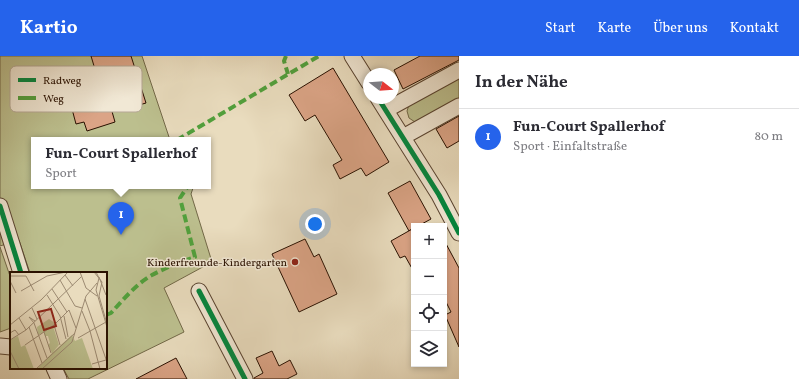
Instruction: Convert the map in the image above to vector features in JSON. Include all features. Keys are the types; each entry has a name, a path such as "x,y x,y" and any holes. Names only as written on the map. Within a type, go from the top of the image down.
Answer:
{"street":[{"path":"352,56 363,73"},
{"path":"399,96 459,70"},
{"path":"382,104 439,195 459,233"},
{"path":"403,137 459,106"},
{"path":"0,206 21,272"},
{"path":"199,290 245,379"},
{"path":"0,346 10,347"},
{"path":"54,369 59,379"}],"green space":[{"path":"0,56 142,56 169,137 31,137 31,189 193,189 191,194 212,262 164,288 184,332 88,379 69,379 64,369 107,369 107,272 30,272 19,240 0,246"},
{"path":"459,78 459,100 415,122 409,118 407,111 409,105"},
{"path":"0,247 10,276 10,328 0,332"}],"building":[{"path":"91,56 131,56 134,66 94,66"},
{"path":"420,56 459,56 459,60 403,89 399,81 399,68 398,68"},
{"path":"333,68 389,162 366,176 361,168 340,179 333,165 342,160 315,115 305,121 289,95"},
{"path":"142,90 146,103 142,104"},
{"path":"73,112 112,112 115,122 87,131 84,122 76,124"},
{"path":"459,116 459,141 447,148 436,129"},
{"path":"410,181 431,219 424,223 411,223 411,230 409,231 388,193"},
{"path":"411,230 411,267 405,256 400,258 391,241"},
{"path":"305,239 314,257 319,254 337,294 299,312 272,254"},
{"path":"447,246 459,268 459,347 447,320 447,314 451,312 447,304"},
{"path":"272,351 279,366 290,360 297,374 287,379 254,379 263,373 256,358"},
{"path":"176,358 187,379 136,379"}],"marked path":[{"path":"286,56 284,61 288,74"},
{"path":"182,137 319,56"},
{"path":"107,315 111,313 130,292 152,275 195,257 180,198 186,189"}],"cycle path":[{"path":"382,104 439,195 459,233"},
{"path":"0,206 21,272"},
{"path":"199,291 245,379"}],"place":[{"name":"Fun-Court Spallerhof","path":"121,235"},
{"name":"Kinderfreunde-Kindergarten","path":"295,262"}]}
